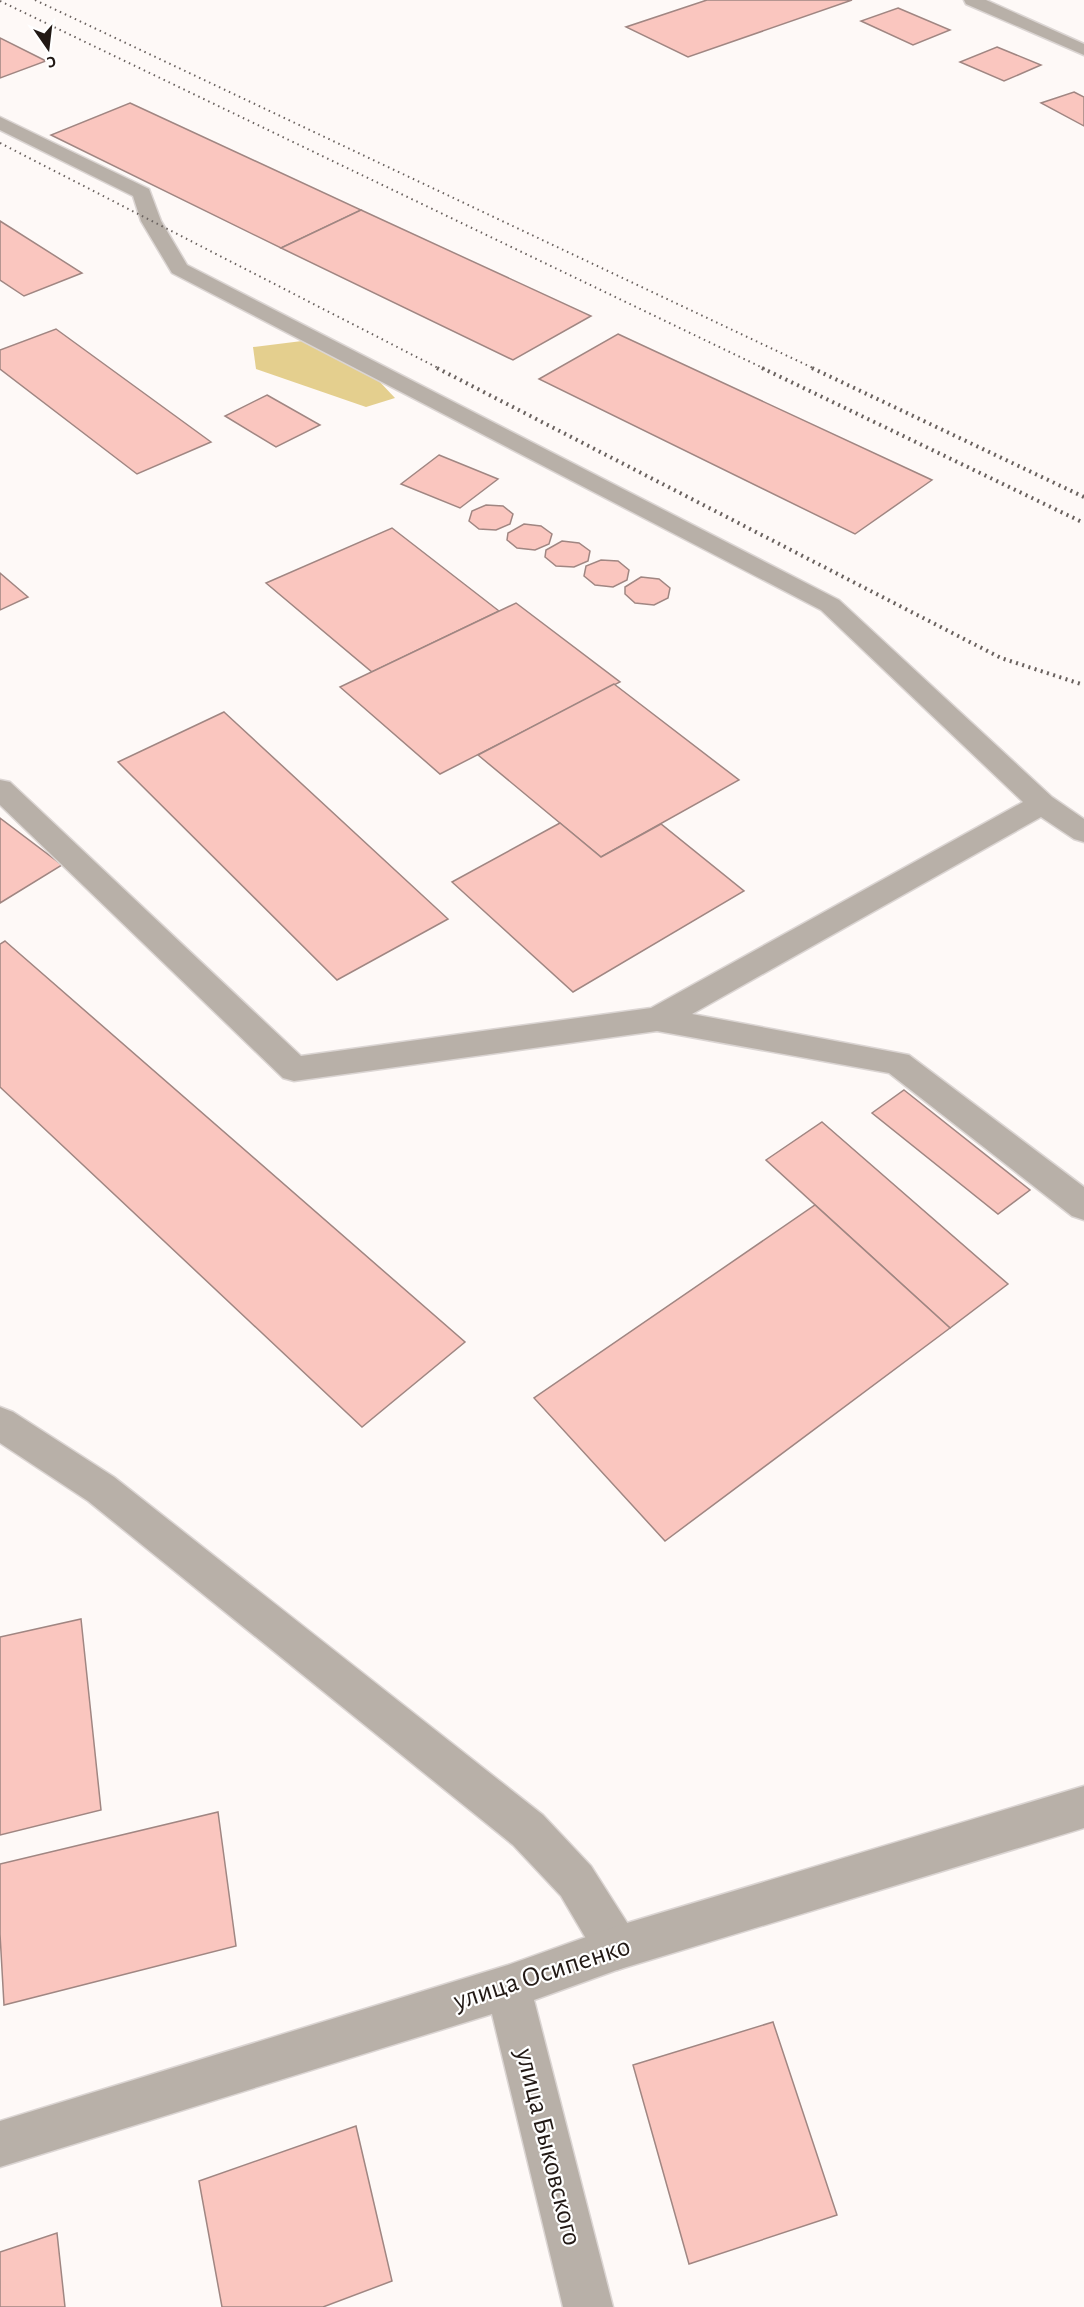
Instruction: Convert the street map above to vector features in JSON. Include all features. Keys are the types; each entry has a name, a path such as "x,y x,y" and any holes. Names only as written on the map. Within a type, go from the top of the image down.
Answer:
{"street":[{"path":"972,0 1084,50"},
{"path":"0,123 142,193 151,221 179,269 830,605 1042,804 1084,832"},
{"path":"0,789 294,1069 657,1019 898,1063 1084,1206"},
{"path":"657,1019 1042,804"},
{"path":"0,1423 101,1489 528,1830 576,1881 617,1948"},
{"name":"улица Осипенко","path":"0,2144 508,1987 617,1948 1084,1807"},
{"name":"улица Быковского","path":"508,1987 588,2307"}],"shaded area":[{"path":"302,341 378,380 395,398 366,407 256,369 253,347"}],"building":[{"path":"707,0 852,0 688,57 626,27"},
{"path":"898,8 950,30 913,45 861,21"},
{"path":"0,38 46,61 0,78"},
{"path":"997,47 1041,65 1004,81 960,62"},
{"path":"1074,92 1084,97 1084,126 1041,103"},
{"path":"130,103 361,210 281,248 51,135"},
{"path":"361,210 591,316 513,360 281,248"},
{"path":"0,221 82,273 24,296 0,280"},
{"path":"56,329 211,442 137,474 0,369 0,350"},
{"path":"618,334 932,480 855,534 539,379"},
{"path":"267,395 320,425 276,447 225,416"},
{"path":"439,455 498,479 460,508 401,484"},
{"path":"486,505 503,506 513,514 510,524 496,530 479,529 469,521 472,511"},
{"path":"524,524 541,526 552,534 549,544 535,550 517,548 507,540 508,533"},
{"path":"392,528 499,611 372,672 266,583"},
{"path":"562,541 579,543 590,551 588,561 574,567 556,566 545,557 546,550"},
{"path":"601,560 618,561 629,570 627,580 613,587 595,585 584,576 586,566"},
{"path":"0,573 28,597 0,610"},
{"path":"641,577 659,579 670,588 668,598 654,605 635,603 625,594 625,587"},
{"path":"516,603 620,682 440,774 340,687"},
{"path":"614,684 739,780 601,857 478,755"},
{"path":"224,712 448,919 337,980 118,762"},
{"path":"0,818 62,865 0,903"},
{"path":"560,823 601,857 661,824 744,891 573,992 452,882"},
{"path":"5,941 465,1342 362,1427 0,1087 0,944"},
{"path":"904,1090 1030,1190 998,1214 872,1113"},
{"path":"822,1122 1008,1284 950,1328 766,1160"},
{"path":"815,1205 950,1328 665,1541 534,1398"},
{"path":"81,1619 101,1810 0,1835 0,1637"},
{"path":"218,1812 236,1946 4,2005 0,1934 0,1864"},
{"path":"773,2022 837,2215 689,2264 633,2065"},
{"path":"356,2126 392,2281 323,2307 222,2307 199,2181"},
{"path":"57,2233 65,2307 0,2307 0,2252"}],"railway":[{"path":"35,0 815,369"},
{"path":"0,1 765,369"},
{"path":"0,143 440,369"},
{"path":"437,368 1001,658 1084,685"},
{"path":"762,368 1084,523"},
{"path":"812,368 1084,497"}]}
